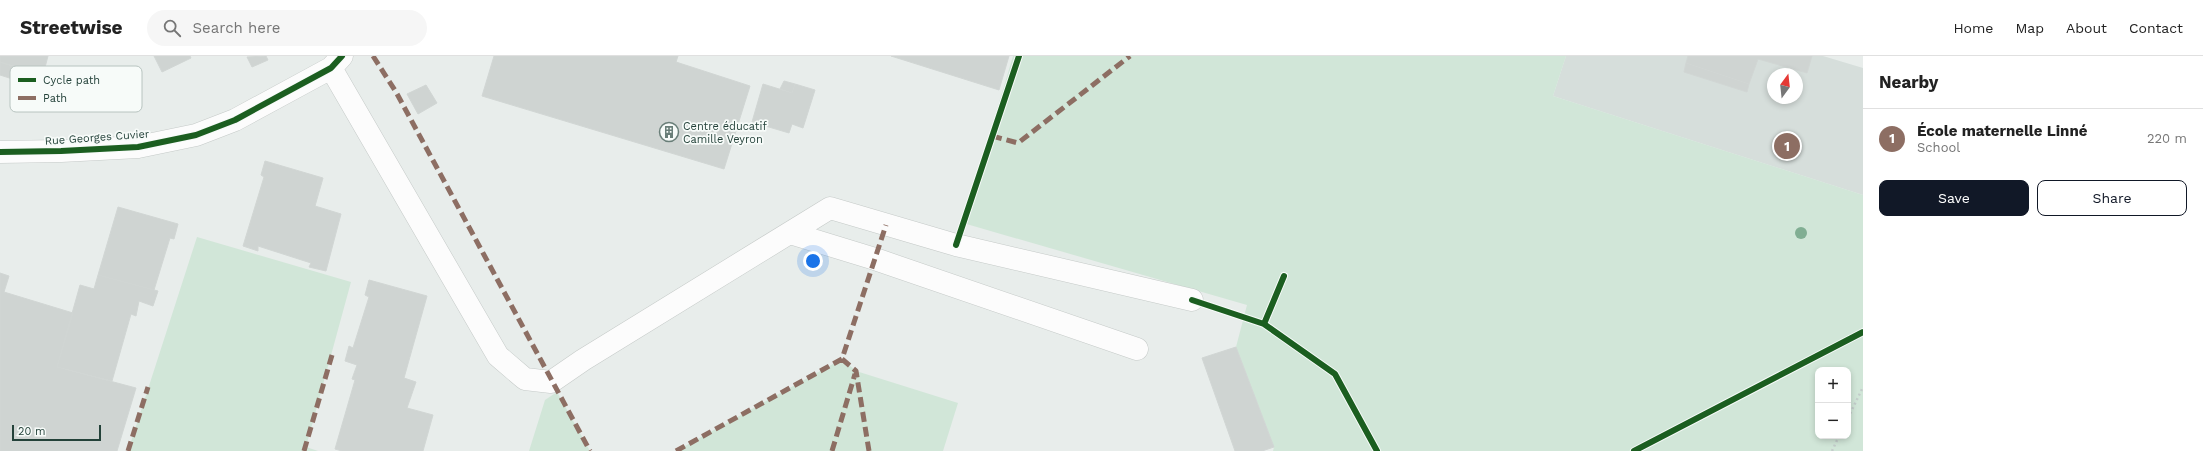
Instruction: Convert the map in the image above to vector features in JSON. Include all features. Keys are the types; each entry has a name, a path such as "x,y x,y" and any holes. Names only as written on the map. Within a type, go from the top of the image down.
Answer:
{"street":[{"name":"Rue Georges Cuvier","path":"0,152 61,151 138,147 196,135 235,120 337,62"},
{"path":"337,62 498,356 525,379 551,382 583,360 830,208 956,245 1192,300"},
{"path":"790,233 875,259 1137,349"}],"path":[{"path":"1851,412 1863,387"},
{"path":"1832,451 1838,439"}],"shaded area":[{"path":"1566,56 1823,56 1863,68 1863,195 1553,96"}],"green space":[{"path":"1013,56 1566,56 1553,96 1863,195 1863,451 1273,451 1274,447 1236,347 1247,305 963,223"},
{"path":"197,237 351,282 306,447 318,451 128,451"},
{"path":"842,359 856,371 958,403 943,451 676,451"},
{"path":"557,392 590,451 529,451 545,400"}],"building":[{"path":"0,56 48,56 45,66 13,66 0,62"},
{"path":"154,56 190,56 191,58 162,72"},
{"path":"266,56 268,60 252,67 247,57"},
{"name":"Centre éducatif Camille Veyron","path":"494,56 678,56 676,62 750,86 724,169 482,96"},
{"path":"891,56 1009,56 999,90"},
{"path":"1688,56 1812,56 1807,73 1803,72 1803,68 1790,68 1758,59 1749,84 1686,63"},
{"path":"0,62 12,66 10,66 10,78 0,75"},
{"path":"1686,63 1749,84 1747,92 1684,72"},
{"path":"784,81 795,84 792,93 780,89"},
{"path":"763,84 792,93 795,84 815,90 803,128 792,124 789,133 752,122"},
{"path":"426,85 437,103 418,114 407,94"},
{"path":"265,161 323,178 315,206 341,214 326,271 309,267 311,263 258,246 258,251 243,246 264,177 261,175"},
{"path":"118,207 178,224 174,239 170,238 154,290 98,275"},
{"path":"0,273 9,276 4,292 73,313 57,367 136,388 117,451 0,451"},
{"path":"98,275 158,291 153,306 139,301 136,316 131,314 112,381 57,367 80,285 94,289"},
{"path":"369,280 427,296 404,378 416,382 407,408 433,415 423,451 342,451 335,449 355,380 352,379 357,365 345,361 349,346 353,348 369,297 365,295"},
{"path":"1236,347 1274,447 1262,451 1235,451 1202,358"}],"marked path":[{"path":"373,56 396,92 590,451"},
{"path":"992,136 1018,143 1130,56"},
{"path":"676,451 842,359 886,225"},
{"path":"304,451 332,355"},
{"path":"842,359 856,371 869,451"},
{"path":"832,451 855,374"},
{"path":"128,451 148,387"}],"cycle path":[{"path":"0,152 61,151 138,147 196,135 235,120 331,68 342,56"},
{"path":"956,245 1019,56"},
{"path":"1192,300 1264,324 1284,276"},
{"path":"1264,324 1335,374 1377,451"},
{"path":"1634,451 1863,332"}],"place":[{"name":"Centre éducatif Camille Veyron","path":"669,132"},
{"name":"École maternelle Linné","path":"1787,146"}]}
